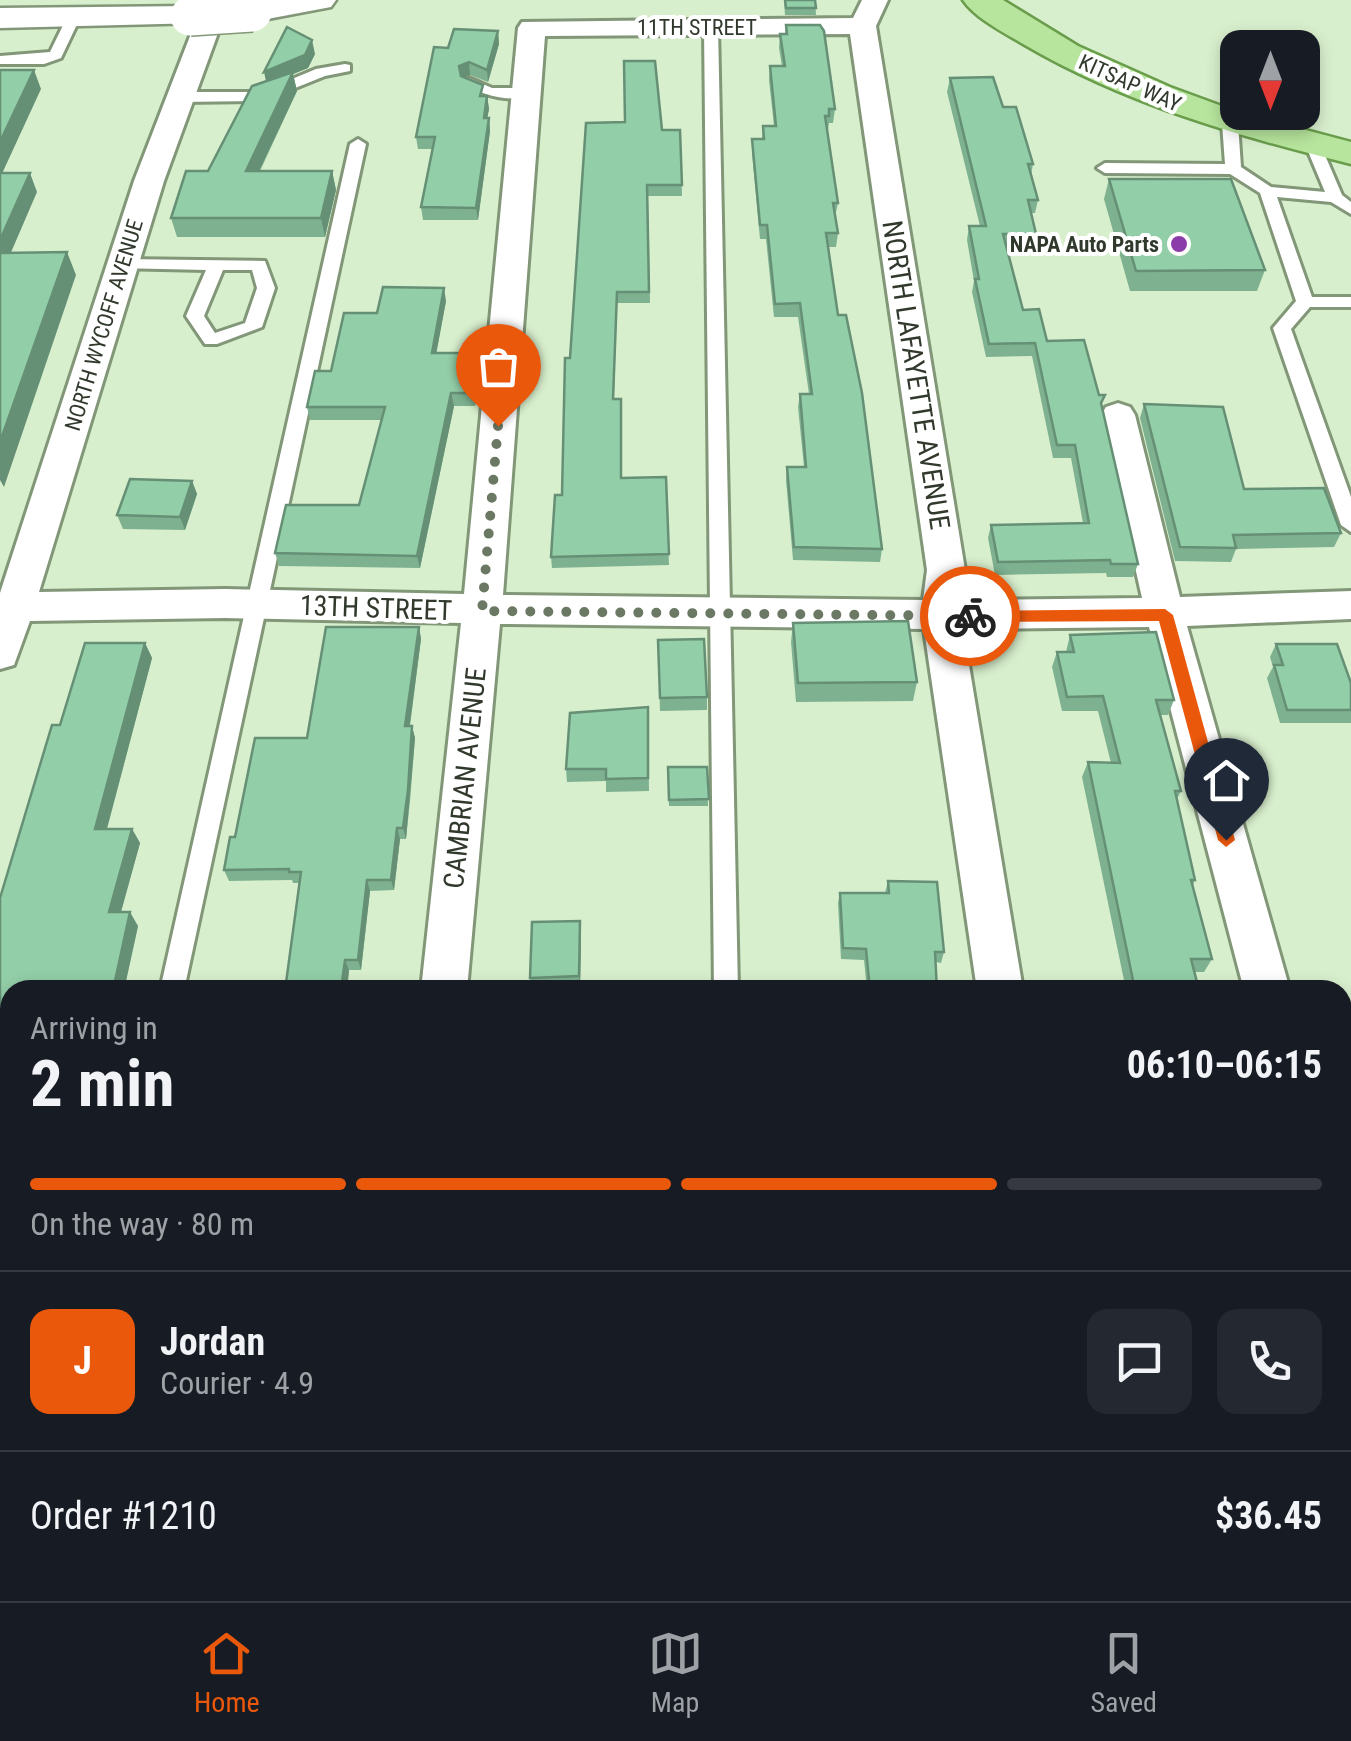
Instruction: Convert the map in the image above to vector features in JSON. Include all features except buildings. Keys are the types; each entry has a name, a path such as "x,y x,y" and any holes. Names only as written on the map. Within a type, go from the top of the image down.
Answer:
{"main road":[{"path":"0,18 73,18 203,8 252,12 319,0"},
{"name":"KITSAP WAY","path":"980,0 1071,56 1169,102 1220,120"},
{"name":"KITSAP WAY","path":"1258,130 1351,153"}],"street":[{"name":"NORTH WYCOFF AVENUE","path":"0,654 8,607 180,97 203,8"},
{"name":"11TH STREET","path":"532,28 710,27 868,13"},
{"name":"NORTH LAFAYETTE AVENUE","path":"868,13 946,570 941,616 998,980"},
{"name":"CAMBRIAN AVENUE","path":"445,980 482,611 532,28"},
{"path":"1118,415 1165,615 1265,980"},
{"name":"13TH STREET","path":"8,607 254,604 482,611 941,616 1165,615 1351,605"}],"lane":[{"path":"0,60 44,60 56,55 73,18"},
{"path":"710,27 726,980"},
{"path":"180,97 263,96 321,72 345,68"},
{"path":"470,82 489,92 526,93"},
{"path":"1231,130 1234,168"},
{"path":"174,980 358,144"},
{"path":"1313,144 1335,198"},
{"path":"1105,168 1234,168 1267,191 1335,198 1351,209"},
{"path":"1267,191 1306,302"},
{"path":"123,264 260,266 266,288 253,327 210,340 194,316 216,266"},
{"path":"1351,302 1306,302 1282,328 1351,526"}],"way so far":[{"path":"498,426 482,611 970,616"}],"place":[{"name":"NAPA Auto Parts","path":"1179,244"}],"route":[{"path":"970,616 1165,615 1226,840"}]}
